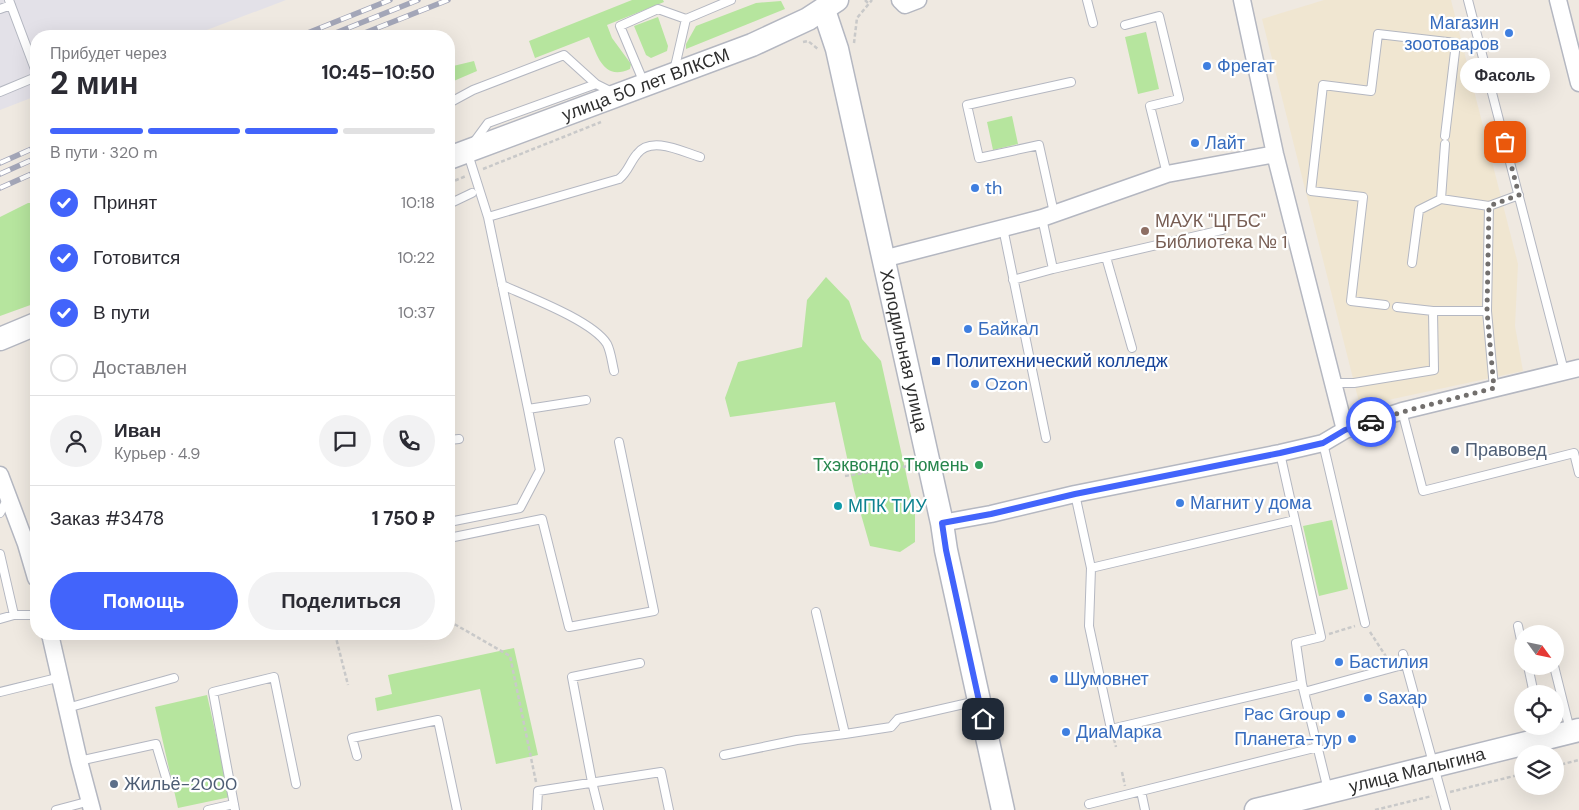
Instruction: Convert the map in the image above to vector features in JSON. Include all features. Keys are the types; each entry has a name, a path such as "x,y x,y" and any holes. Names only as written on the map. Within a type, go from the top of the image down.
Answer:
{"street":[{"path":"900,0 905,5 918,0"},
{"path":"1242,0 1275,154 1345,430"},
{"path":"1558,0 1579,83"},
{"name":"Холодильная улица","path":"826,5 942,523 946,550 1003,810"},
{"name":"улица 50 лет ВЛКСМ","path":"458,155 752,45 808,19 826,5"},
{"path":"883,260 1048,216 1167,174 1275,154"},
{"path":"0,339 30,326"},
{"path":"942,523 1323,443 1345,430 1402,412 1572,369"},
{"path":"0,475 30,558"},
{"path":"51,640 91,806"},
{"name":"улица Малыгина","path":"1256,810 1435,766 1545,735 1575,731"}],"lane":[{"path":"645,86 620,26 658,9 686,20 731,0"},
{"path":"1087,0 1092,23"},
{"path":"1468,0 1519,195 1572,369"},
{"path":"0,9 10,2 30,56"},
{"path":"1124,25 1159,16 1179,99 1150,106 1167,174"},
{"path":"673,75 686,20"},
{"path":"1385,305 1351,301 1363,196 1311,191 1323,86 1371,91 1378,34 1456,43 1445,140 1441,199"},
{"path":"455,99 473,90 564,55 596,84 619,95"},
{"path":"0,92 30,80"},
{"path":"1053,270 1039,145 979,158 967,105 1071,82"},
{"path":"455,521 520,508 540,470 488,217 474,173 458,155 488,124 596,84"},
{"path":"488,217 619,180 626,173 638,152 647,146 659,145 700,157"},
{"path":"455,201 472,193"},
{"path":"1412,263 1419,210 1441,199 1489,206 1519,195"},
{"path":"1489,206 1487,311 1494,388"},
{"path":"1003,228 1046,438"},
{"path":"1013,280 1222,230"},
{"path":"1106,257 1132,348"},
{"path":"502,285 586,324 599,334 608,346 614,371"},
{"path":"1397,306 1433,311 1487,311"},
{"path":"1333,383 1354,383 1434,370 1433,311"},
{"path":"528,409 586,400"},
{"path":"1402,412 1423,491 1574,454 1579,473"},
{"path":"455,439 459,439"},
{"path":"455,537 542,519 569,628 654,610 619,442"},
{"path":"1323,443 1365,623"},
{"path":"1280,453 1321,636 1296,643 1303,688 1329,792"},
{"path":"1075,494 1091,568 1089,626 1111,729 1406,664"},
{"path":"0,513 8,496"},
{"path":"1091,568 1295,520"},
{"path":"0,554 14,615"},
{"path":"816,612 845,734"},
{"path":"0,619 14,615 30,615"},
{"path":"1403,654 1446,810"},
{"path":"599,810 572,677 640,663"},
{"path":"1557,675 1575,731"},
{"path":"0,692 60,677"},
{"path":"208,810 234,807 213,692 274,677 296,784"},
{"path":"67,708 174,678"},
{"path":"724,755 797,740 891,728 898,719 979,701"},
{"path":"357,756 352,738 438,720 456,810"},
{"path":"79,761 156,744 167,780"},
{"path":"1089,804 1318,747"},
{"path":"537,810 538,790 661,772 670,810"},
{"path":"1141,791 1145,810"},
{"path":"56,810 91,806"}],"path":[{"path":"865,0 869,4"},
{"path":"799,42 808,41 823,53 854,45 857,18 872,0"},
{"path":"455,181 604,121"},
{"path":"845,476 909,466"},
{"path":"1321,636 1365,623 1386,658 1403,654"},
{"path":"455,624 510,656 538,790"},
{"path":"337,640 348,685"},
{"path":"1564,764 1579,760"}],"shaded area":[{"path":"0,0 286,0 207,30 30,30 30,98 0,110"},
{"path":"1324,0 1451,0 1518,264 1515,326 1523,371 1360,406 1262,19"}],"green space":[{"path":"632,0 663,0 664,2 607,25 612,38 631,64 630,69 613,72 608,69 599,59 589,37 535,58 529,41"},
{"path":"781,1 785,9 686,49 686,44 696,26 756,3"},
{"path":"658,17 668,46 667,51 651,58 646,55 634,26"},
{"path":"1146,32 1159,89 1138,94 1125,37"},
{"path":"474,61 477,71 455,80 455,66"},
{"path":"1012,116 1018,144 993,150 987,122"},
{"path":"30,203 30,305 0,316 0,217"},
{"path":"826,277 849,301 862,339 881,361 915,514 915,542 900,552 870,546 854,490 835,402 730,417 725,398 738,362 802,347 807,300"},
{"path":"1332,520 1348,589 1319,596 1303,526"},
{"path":"514,648 538,755 496,764 480,689 377,711 375,698 392,694 388,675"},
{"path":"207,695 230,797 178,808 155,707"}],"railway":[{"path":"315,30 390,0"},
{"path":"343,30 418,0"},
{"path":"372,30 448,0"},
{"path":"0,163 30,150"},
{"path":"0,174 30,161"},
{"path":"0,188 30,175"}],"way so far":[{"path":"1371,422 1494,388 1487,311 1489,206 1519,195 1505,142"}],"place":[{"name":"Магазин зоотоваров","path":"1509,33"},
{"name":"Фрегат","path":"1207,66"},
{"name":"Фасоль","path":"1505,142"},
{"name":"Лайт","path":"1195,143"},
{"name":"th","path":"975,188"},
{"name":"МАУК \"ЦГБС\" Библиотека № 1","path":"1145,231"},
{"name":"Байкал","path":"968,329"},
{"name":"Политехнический колледж","path":"936,361"},
{"name":"Ozon","path":"975,384"},
{"name":"Правовед","path":"1455,450"},
{"name":"Тхэквондо Тюмень","path":"979,465"},
{"name":"Магнит у дома","path":"1180,503"},
{"name":"МПК ТИУ","path":"838,506"},
{"name":"Бастилия","path":"1339,662"},
{"name":"Шумовнет","path":"1054,679"},
{"name":"Sахар","path":"1368,698"},
{"name":"Pac Group","path":"1341,714"},
{"name":"ДиаМарка","path":"1066,732"},
{"name":"Планета-тур","path":"1352,739"},
{"name":"Жильё-2000","path":"114,784"}],"route":[{"path":"983,719 946,550 942,523 1323,443 1345,430 1371,422"}]}
